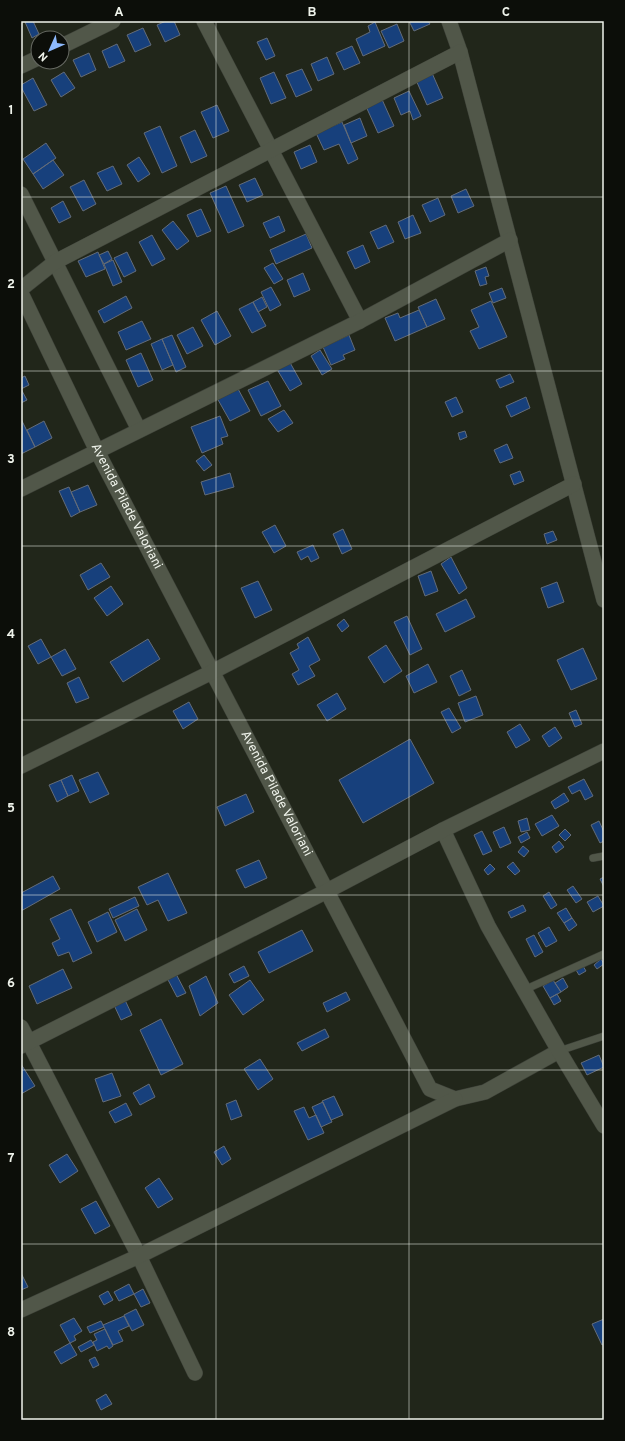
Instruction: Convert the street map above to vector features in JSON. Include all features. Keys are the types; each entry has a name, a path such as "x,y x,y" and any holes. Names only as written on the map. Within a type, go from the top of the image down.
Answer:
{"street":[{"path":"70,42 113,21"},
{"path":"204,21 360,320"},
{"path":"449,21 460,52 604,600"},
{"path":"21,289 56,262 460,52"},
{"path":"21,194 139,430"},
{"path":"21,489 360,320 510,240"},
{"name":"Avenida Pilade Valoriani","path":"21,293 97,451 430,1089 455,1099"},
{"path":"21,766 212,672 574,484"},
{"path":"25,1044 327,891 443,830 604,751"},
{"path":"443,830 488,926 604,1126"},
{"path":"21,1027 25,1044 139,1256 195,1374"},
{"path":"21,1310 139,1256 455,1099 486,1092 559,1050"}],"lane":[{"path":"593,858 604,856"},
{"path":"524,990 604,954"},
{"path":"559,1050 604,1036"}],"building":[{"path":"33,21 37,30 30,30 30,33 25,22"},
{"path":"166,21 174,21 180,35 165,42 157,25"},
{"path":"409,21 428,21 430,24 414,31"},
{"path":"375,22 385,46 363,56 356,39 370,32 368,26"},
{"path":"397,24 404,41 389,48 381,31"},
{"path":"143,28 151,45 135,52 127,35"},
{"path":"267,38 275,56 266,60 257,42"},
{"path":"117,44 125,61 109,68 102,51"},
{"path":"352,46 360,63 344,70 336,53"},
{"path":"89,53 96,70 81,77 73,60"},
{"path":"327,57 334,74 318,81 311,64"},
{"path":"302,69 312,90 296,97 286,75"},
{"path":"64,72 75,88 61,97 51,80"},
{"path":"274,72 286,98 271,104 260,78"},
{"path":"432,73 443,98 427,105 416,80"},
{"path":"33,78 47,105 34,111 21,87 21,85"},
{"path":"409,91 421,116 413,120 410,111 401,115 394,98"},
{"path":"380,95 394,126 378,133 364,102"},
{"path":"217,105 229,131 213,138 201,112"},
{"path":"360,118 367,136 351,143 344,125"},
{"path":"342,122 358,159 348,164 339,144 324,150 316,133"},
{"path":"160,126 177,166 162,173 144,133"},
{"path":"195,130 207,156 191,163 180,137"},
{"path":"46,143 56,158 33,174 23,159"},
{"path":"310,145 317,162 301,169 294,152"},
{"path":"139,157 150,174 138,182 127,165"},
{"path":"53,160 64,175 43,189 33,174"},
{"path":"113,166 122,184 107,191 97,173"},
{"path":"255,178 263,195 247,202 239,185"},
{"path":"84,180 96,204 83,211 70,187"},
{"path":"226,186 244,226 228,233 210,193"},
{"path":"466,189 474,206 458,213 451,196"},
{"path":"438,198 445,215 430,222 422,205"},
{"path":"63,201 71,217 59,223 51,208"},
{"path":"201,209 211,231 197,237 187,215"},
{"path":"413,215 421,233 405,239 398,222"},
{"path":"279,216 285,231 270,238 263,223"},
{"path":"173,221 189,241 177,250 162,230"},
{"path":"386,225 394,242 378,249 370,232"},
{"path":"306,234 312,248 276,264 270,250"},
{"path":"152,235 165,259 152,266 139,242"},
{"path":"363,245 370,262 355,269 347,252"},
{"path":"108,251 112,259 104,264 99,255"},
{"path":"98,252 105,269 86,277 78,261"},
{"path":"127,252 136,271 124,277 114,258"},
{"path":"113,260 122,282 113,286 104,264"},
{"path":"273,263 283,279 274,284 264,268"},
{"path":"486,267 489,276 485,277 487,284 480,286 475,271"},
{"path":"303,273 310,290 294,297 287,280"},
{"path":"271,287 281,305 270,311 261,292"},
{"path":"502,288 506,298 493,303 489,293"},
{"path":"126,296 132,308 104,323 98,311"},
{"path":"262,297 267,307 258,312 253,302"},
{"path":"436,299 445,319 427,327 418,307"},
{"path":"491,301 507,337 479,349 470,331 479,327 471,310"},
{"path":"253,302 266,326 252,333 239,309"},
{"path":"419,310 427,327 395,341 385,318 398,313 400,318"},
{"path":"217,311 231,336 215,345 201,320"},
{"path":"142,321 151,339 126,350 118,332"},
{"path":"193,327 203,346 187,354 177,335"},
{"path":"172,335 186,367 176,372 162,339"},
{"path":"349,335 355,350 343,355 345,359 331,365 323,347"},
{"path":"162,339 173,365 162,370 151,344"},
{"path":"320,350 332,369 322,375 311,356"},
{"path":"141,353 153,380 138,387 126,360"},
{"path":"288,359 302,384 290,391 275,366"},
{"path":"510,374 514,382 500,388 496,380"},
{"path":"25,376 29,385 21,389 21,378"},
{"path":"268,381 281,406 261,416 248,390"},
{"path":"237,387 250,411 230,421 217,398"},
{"path":"21,389 27,400 21,403"},
{"path":"456,397 463,412 452,417 445,402"},
{"path":"526,397 530,408 511,417 506,406"},
{"path":"284,410 293,423 278,432 268,419"},
{"path":"220,416 228,436 221,438 223,444 202,453 191,427"},
{"path":"21,419 35,447 21,454"},
{"path":"44,421 52,438 35,447 27,430"},
{"path":"465,431 467,437 460,440 458,433"},
{"path":"507,444 513,458 500,463 494,450"},
{"path":"204,455 212,465 204,471 196,461"},
{"path":"520,471 524,481 514,485 510,475"},
{"path":"230,473 234,487 205,495 201,482"},
{"path":"88,485 97,505 80,512 71,492"},
{"path":"69,487 80,512 71,517 59,491"},
{"path":"275,525 286,546 274,553 262,532"},
{"path":"343,529 352,549 342,554 333,534"},
{"path":"553,531 557,540 547,544 544,534"},
{"path":"313,545 319,558 311,562 308,556 301,560 297,552"},
{"path":"451,557 467,588 459,594 441,564"},
{"path":"101,563 110,577 88,590 80,575"},
{"path":"431,571 438,591 425,596 418,576"},
{"path":"258,581 272,610 255,618 241,588"},
{"path":"557,582 564,602 548,608 541,588"},
{"path":"111,586 123,604 107,616 94,598"},
{"path":"466,599 475,617 445,632 436,614"},
{"path":"407,616 422,649 410,655 394,622"},
{"path":"344,619 349,626 342,632 337,625"},
{"path":"308,637 320,660 309,666 315,676 298,685 292,674 299,670 290,653 299,648 297,644"},
{"path":"41,639 51,657 38,664 28,646"},
{"path":"148,639 160,659 123,682 110,662"},
{"path":"386,645 402,671 384,683 368,657"},
{"path":"583,648 597,679 571,690 557,660"},
{"path":"65,649 76,669 62,676 51,657"},
{"path":"428,664 437,682 414,693 406,676"},
{"path":"462,670 471,690 459,696 450,676"},
{"path":"79,677 89,698 76,703 67,683"},
{"path":"337,693 346,709 327,721 317,705"},
{"path":"476,696 483,715 465,722 458,703"},
{"path":"189,702 198,719 183,729 173,711"},
{"path":"449,708 461,728 452,733 441,712"},
{"path":"576,710 582,724 575,727 569,713"},
{"path":"520,724 530,740 516,748 507,732"},
{"path":"555,727 562,738 549,747 542,736"},
{"path":"410,739 434,783 363,823 339,780"},
{"path":"98,772 109,794 90,803 79,780"},
{"path":"72,775 79,791 68,796 61,780"},
{"path":"584,779 593,796 585,800 580,790 572,794 568,787"},
{"path":"61,780 68,796 57,802 49,785"},
{"path":"564,793 569,801 555,809 551,802"},
{"path":"246,794 254,812 225,826 217,807"},
{"path":"552,815 559,826 542,836 535,824"},
{"path":"527,818 530,830 521,832 518,821"},
{"path":"599,821 604,832 604,841 600,843 591,825"},
{"path":"504,827 511,843 500,848 493,832"},
{"path":"565,829 571,835 565,841 559,835"},
{"path":"482,831 492,851 483,855 474,835"},
{"path":"527,832 530,838 521,843 518,837"},
{"path":"559,841 564,847 556,853 552,847"},
{"path":"523,846 529,851 524,857 518,852"},
{"path":"259,860 267,878 245,888 236,870"},
{"path":"513,862 520,871 515,875 507,867"},
{"path":"490,864 495,869 488,875 484,870"},
{"path":"168,873 187,913 168,921 158,900 147,905 138,887"},
{"path":"53,876 60,889 21,911 21,893"},
{"path":"604,877 604,887 600,879"},
{"path":"573,886 582,899 576,903 567,890"},
{"path":"549,892 557,905 551,909 543,896"},
{"path":"598,896 604,906 593,912 587,902"},
{"path":"135,897 139,906 113,918 109,909"},
{"path":"523,905 526,911 511,918 508,912"},
{"path":"566,908 572,918 564,923 557,913"},
{"path":"71,909 92,953 73,962 69,952 58,956 52,943 60,939 50,919"},
{"path":"137,909 147,930 125,941 115,920"},
{"path":"108,912 117,932 97,942 88,922"},
{"path":"572,918 577,925 569,931 564,923"},
{"path":"549,927 557,941 546,947 538,933"},
{"path":"302,930 313,951 269,973 258,952"},
{"path":"534,935 543,952 535,957 526,939"},
{"path":"601,959 604,964 597,969 594,965"},
{"path":"244,966 249,976 234,983 229,974"},
{"path":"583,966 586,971 579,975 576,970"},
{"path":"63,969 72,988 37,1004 29,986"},
{"path":"175,972 186,993 177,997 166,976"},
{"path":"206,976 218,1003 200,1016 189,986"},
{"path":"563,978 568,987 561,992 555,983"},
{"path":"250,980 264,1000 243,1015 229,995"},
{"path":"553,980 561,992 550,998 543,986"},
{"path":"346,992 350,1000 327,1012 323,1003"},
{"path":"557,994 561,1001 554,1005 550,998"},
{"path":"125,1000 132,1015 121,1020 114,1005"},
{"path":"161,1019 183,1064 161,1075 140,1030"},
{"path":"325,1029 329,1037 302,1051 297,1043"},
{"path":"599,1055 604,1067 587,1075 581,1063"},
{"path":"260,1059 273,1079 258,1090 244,1069"},
{"path":"21,1064 35,1086 21,1094"},
{"path":"112,1073 121,1096 103,1102 95,1079"},
{"path":"149,1084 155,1097 140,1105 133,1093"},
{"path":"334,1096 343,1115 331,1120 322,1101"},
{"path":"236,1100 242,1116 231,1120 226,1104"},
{"path":"323,1102 332,1122 321,1127 312,1107"},
{"path":"126,1103 132,1115 115,1123 109,1112"},
{"path":"304,1107 309,1118 316,1115 324,1133 308,1140 294,1111"},
{"path":"224,1146 231,1159 222,1165 214,1152"},
{"path":"67,1154 78,1171 60,1183 49,1165"},
{"path":"159,1178 173,1199 158,1208 145,1188"},
{"path":"96,1201 110,1226 95,1234 81,1209"},
{"path":"21,1273 28,1287 21,1290"},
{"path":"129,1284 134,1294 119,1301 114,1292"},
{"path":"143,1289 150,1303 141,1307 134,1294"},
{"path":"108,1291 113,1300 104,1305 99,1296"},
{"path":"136,1309 144,1325 132,1331 124,1315"},
{"path":"124,1316 129,1326 118,1331 123,1341 113,1345 103,1325"},
{"path":"74,1318 82,1331 74,1336 76,1340 70,1343 60,1325"},
{"path":"604,1319 604,1344 602,1345 592,1324"},
{"path":"101,1321 104,1327 90,1333 87,1327"},
{"path":"105,1329 113,1346 109,1349 107,1346 97,1351 93,1342 97,1340 94,1334"},
{"path":"91,1340 94,1345 81,1352 78,1347"},
{"path":"70,1343 77,1355 61,1364 54,1352"},
{"path":"95,1357 99,1365 93,1368 89,1360"},
{"path":"106,1394 112,1404 101,1410 96,1400"}]}
